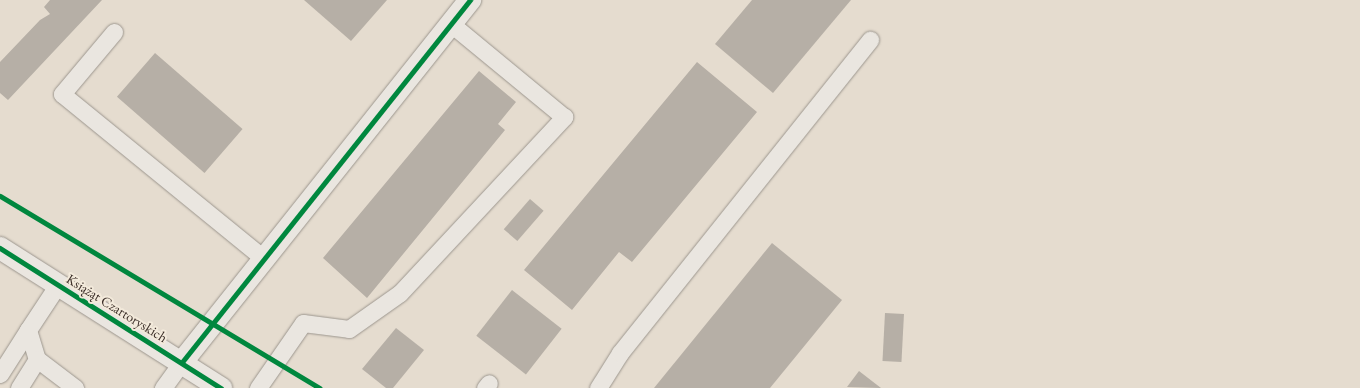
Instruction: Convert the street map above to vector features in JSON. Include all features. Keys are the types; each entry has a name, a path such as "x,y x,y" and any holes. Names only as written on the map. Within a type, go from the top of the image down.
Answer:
{"street":[{"path":"182,362 263,258 470,0"},
{"name":"Książąt Czartoryskich","path":"0,248 57,286 222,388"}],"lane":[{"path":"258,388 303,323 349,329 400,293 564,117 450,24"},
{"path":"114,32 62,94 263,258"},
{"path":"598,388 620,354 870,40"},
{"path":"0,374 57,286"},
{"path":"28,330 37,359 75,388"},
{"path":"19,388 37,359"},
{"path":"163,388 182,362"}],"building":[{"path":"50,0 102,0 8,100 0,93 0,62 40,20 50,14 44,7"},
{"path":"304,0 387,0 351,41"},
{"path":"752,0 851,0 773,93 715,44"},
{"path":"155,53 243,129 204,173 117,97"},
{"path":"697,62 757,112 632,262 619,252 572,310 524,270"},
{"path":"479,71 516,102 498,124 505,130 367,298 323,258"},
{"path":"530,199 544,211 517,241 504,229"},
{"path":"772,243 842,300 770,388 654,388"},
{"path":"512,290 562,329 526,374 476,336"},
{"path":"885,313 904,314 901,362 882,361"},
{"path":"396,328 424,350 393,388 386,388 362,369"},
{"path":"859,371 881,388 847,387"}],"cycle path":[{"path":"182,362 470,0"},
{"path":"0,196 320,388"},
{"path":"0,248 221,388"}]}
